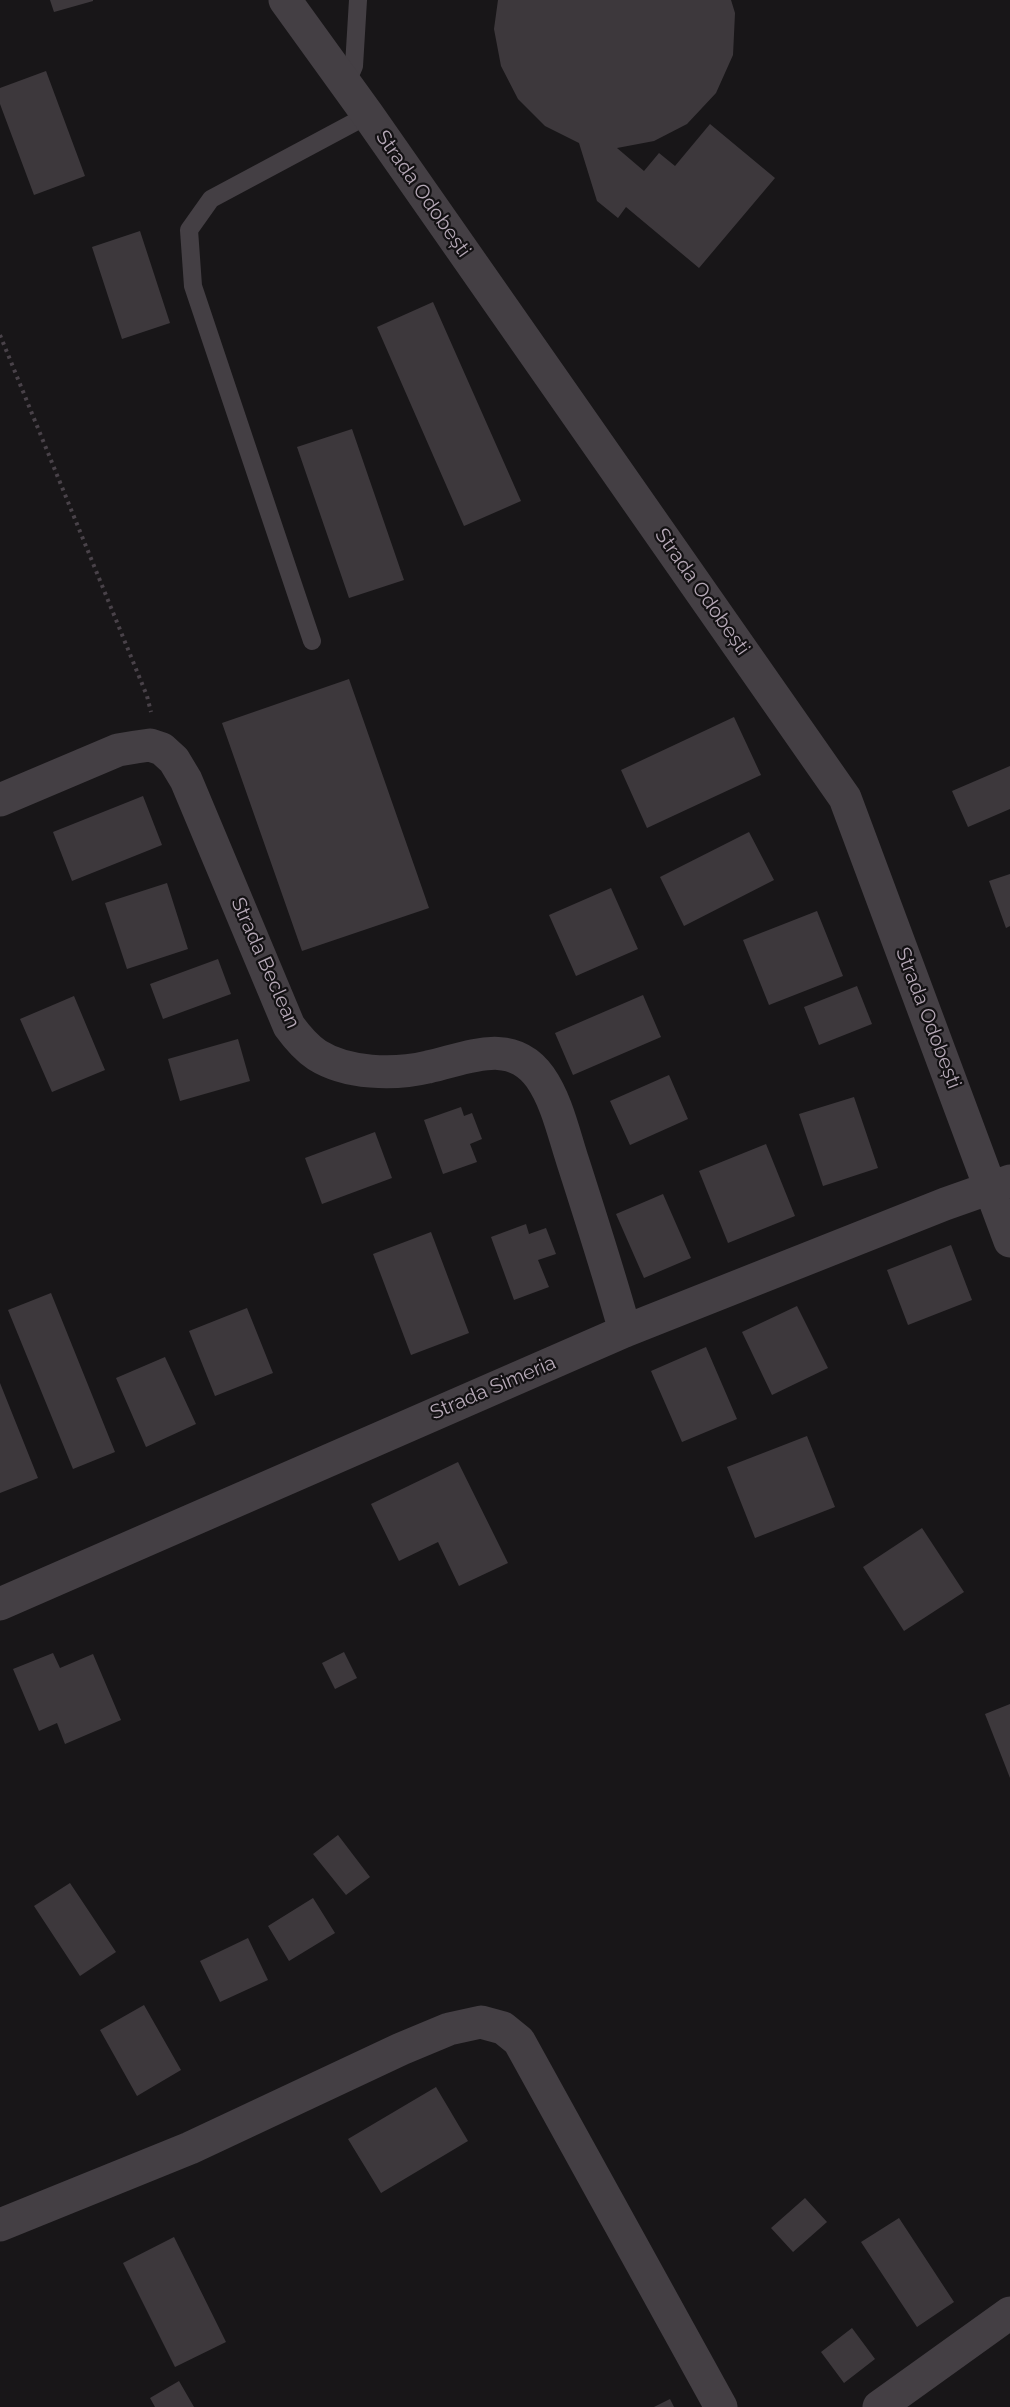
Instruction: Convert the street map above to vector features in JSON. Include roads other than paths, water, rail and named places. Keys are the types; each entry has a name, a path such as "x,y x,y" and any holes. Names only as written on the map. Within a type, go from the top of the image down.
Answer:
{"street":[{"name":"Strada Odobești","path":"285,0 846,798 1001,1185 1010,1241"},
{"name":"Strada Beclean","path":"0,800 118,750 150,745 162,749 174,760 186,780 289,1026 302,1043 318,1056 337,1063 391,1072 427,1068 472,1054 492,1052 511,1055 540,1076 551,1098 568,1145 608,1268 625,1331"},
{"name":"Strada Simeria","path":"0,1604 625,1331 945,1204 1001,1185"},
{"path":"0,2225 190,2148 401,2049 449,2029 481,2022 503,2028 519,2041 721,2407"},
{"path":"879,2407 1010,2313"}],"lane":[{"path":"342,79 351,73 354,66 358,0"},
{"path":"312,641 193,286 189,230 211,199 368,115"}]}
